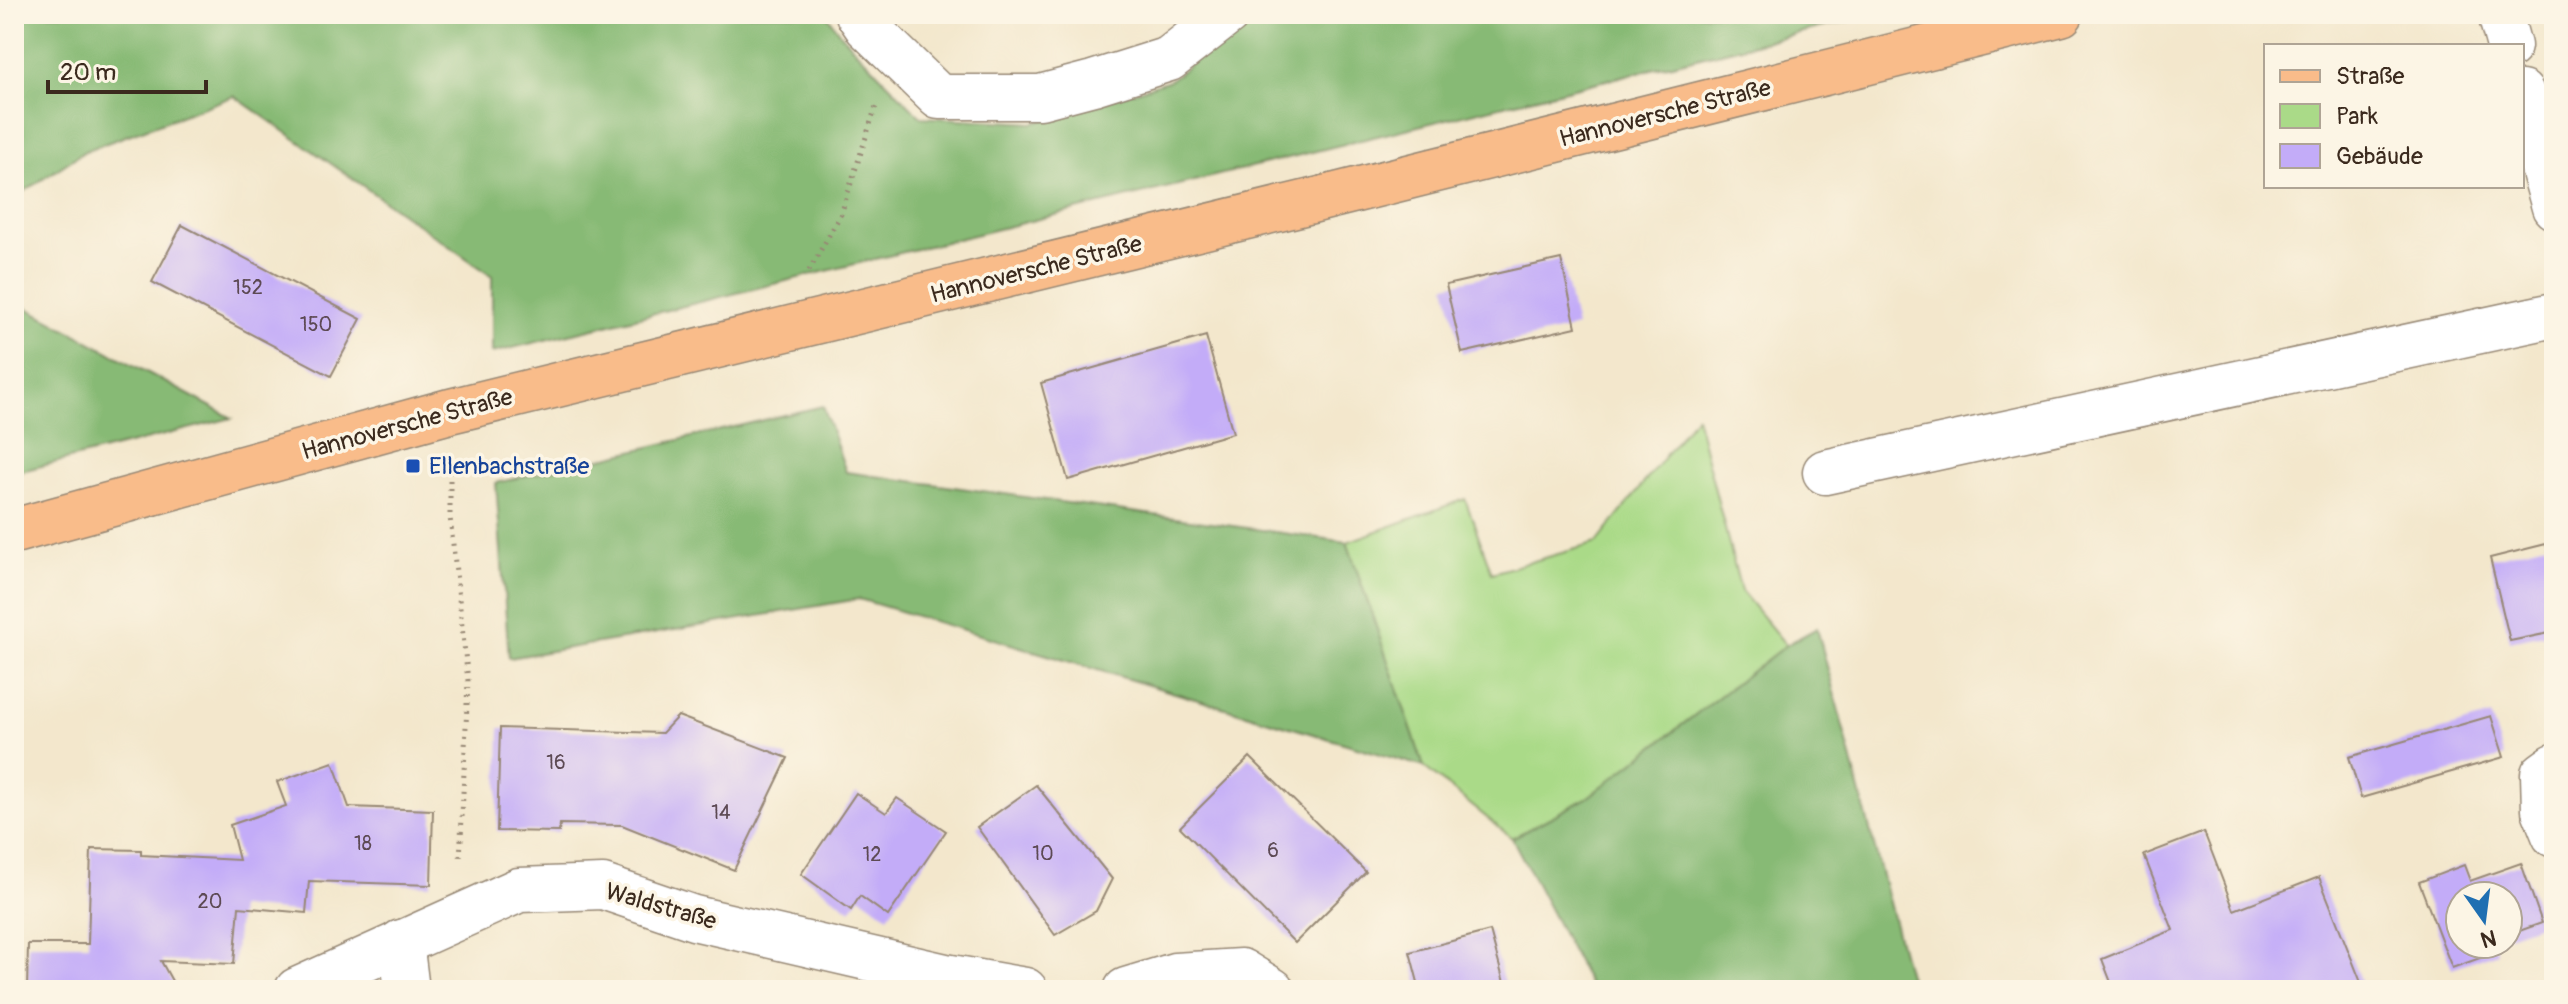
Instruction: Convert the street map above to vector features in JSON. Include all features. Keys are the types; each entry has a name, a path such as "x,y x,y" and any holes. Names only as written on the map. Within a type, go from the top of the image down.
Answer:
{"main road":[{"name":"Hannoversche Straße","path":"14,531 450,411 2061,14"}],"street":[{"path":"858,14 939,97 1040,97 1169,59 1227,14"},
{"path":"2500,14 2508,44"},
{"path":"2524,100 2554,207"},
{"path":"1825,472 2554,315"},
{"path":"2554,766 2543,774 2544,810 2554,835"},
{"name":"Waldstraße","path":"297,990 519,890 603,887 694,918 946,983 1025,990"},
{"path":"401,942 407,990"},
{"path":"1126,990 1175,975 1241,971 1272,990"}],"path":[{"path":"776,332 841,214 893,53"},
{"path":"450,411 450,517 468,681 457,918"}],"green space":[{"path":"14,14 826,14 842,36 921,117 1034,123 1170,80 1255,14 1876,14 492,353 492,276 234,96 85,151 22,193 14,227"},
{"path":"14,301 232,418 14,473"},
{"path":"823,406 846,472 1347,542 1424,767 859,599 509,658 496,483"},
{"path":"1696,416 1741,591 1786,645 1587,798 1512,838 1424,767 1347,542 1465,499 1492,573 1597,543"},
{"path":"1817,628 1912,990 1592,990 1512,838 1587,798 1786,645"}],"building":[{"path":"182,225 361,319 331,376 152,282"},
{"path":"1561,259 1576,327 1462,353 1446,285"},
{"path":"1206,336 1233,433 1068,480 1041,383"},
{"path":"2546,544 2554,576 2554,632 2510,641 2490,558"},
{"path":"678,716 788,758 734,870 622,825 560,824 559,832 497,831 500,728 662,733"},
{"path":"2491,716 2504,757 2361,798 2349,757"},
{"path":"1250,757 1366,872 1295,943 1180,827"},
{"path":"333,762 349,807 433,810 431,885 309,881 306,913 239,907 234,964 161,961 177,990 27,990 28,944 88,944 91,849 141,850 141,855 239,860 230,825 286,806 277,782"},
{"path":"1036,785 1112,879 1096,911 1055,935 977,827"},
{"path":"856,793 886,813 897,798 946,831 888,916 860,896 851,910 801,874"},
{"path":"2204,832 2234,910 2319,877 2364,990 2114,990 2102,959 2173,930 2144,855"},
{"path":"2521,863 2542,923 2524,929 2524,880 2473,880"},
{"path":"2464,865 2470,880 2444,880 2444,947 2419,882"},
{"path":"1490,931 1506,990 1420,990 1410,952"},
{"path":"2449,960 2474,960 2452,968"}],"place":[{"name":"Ellenbachstraße","path":"413,466"}]}
